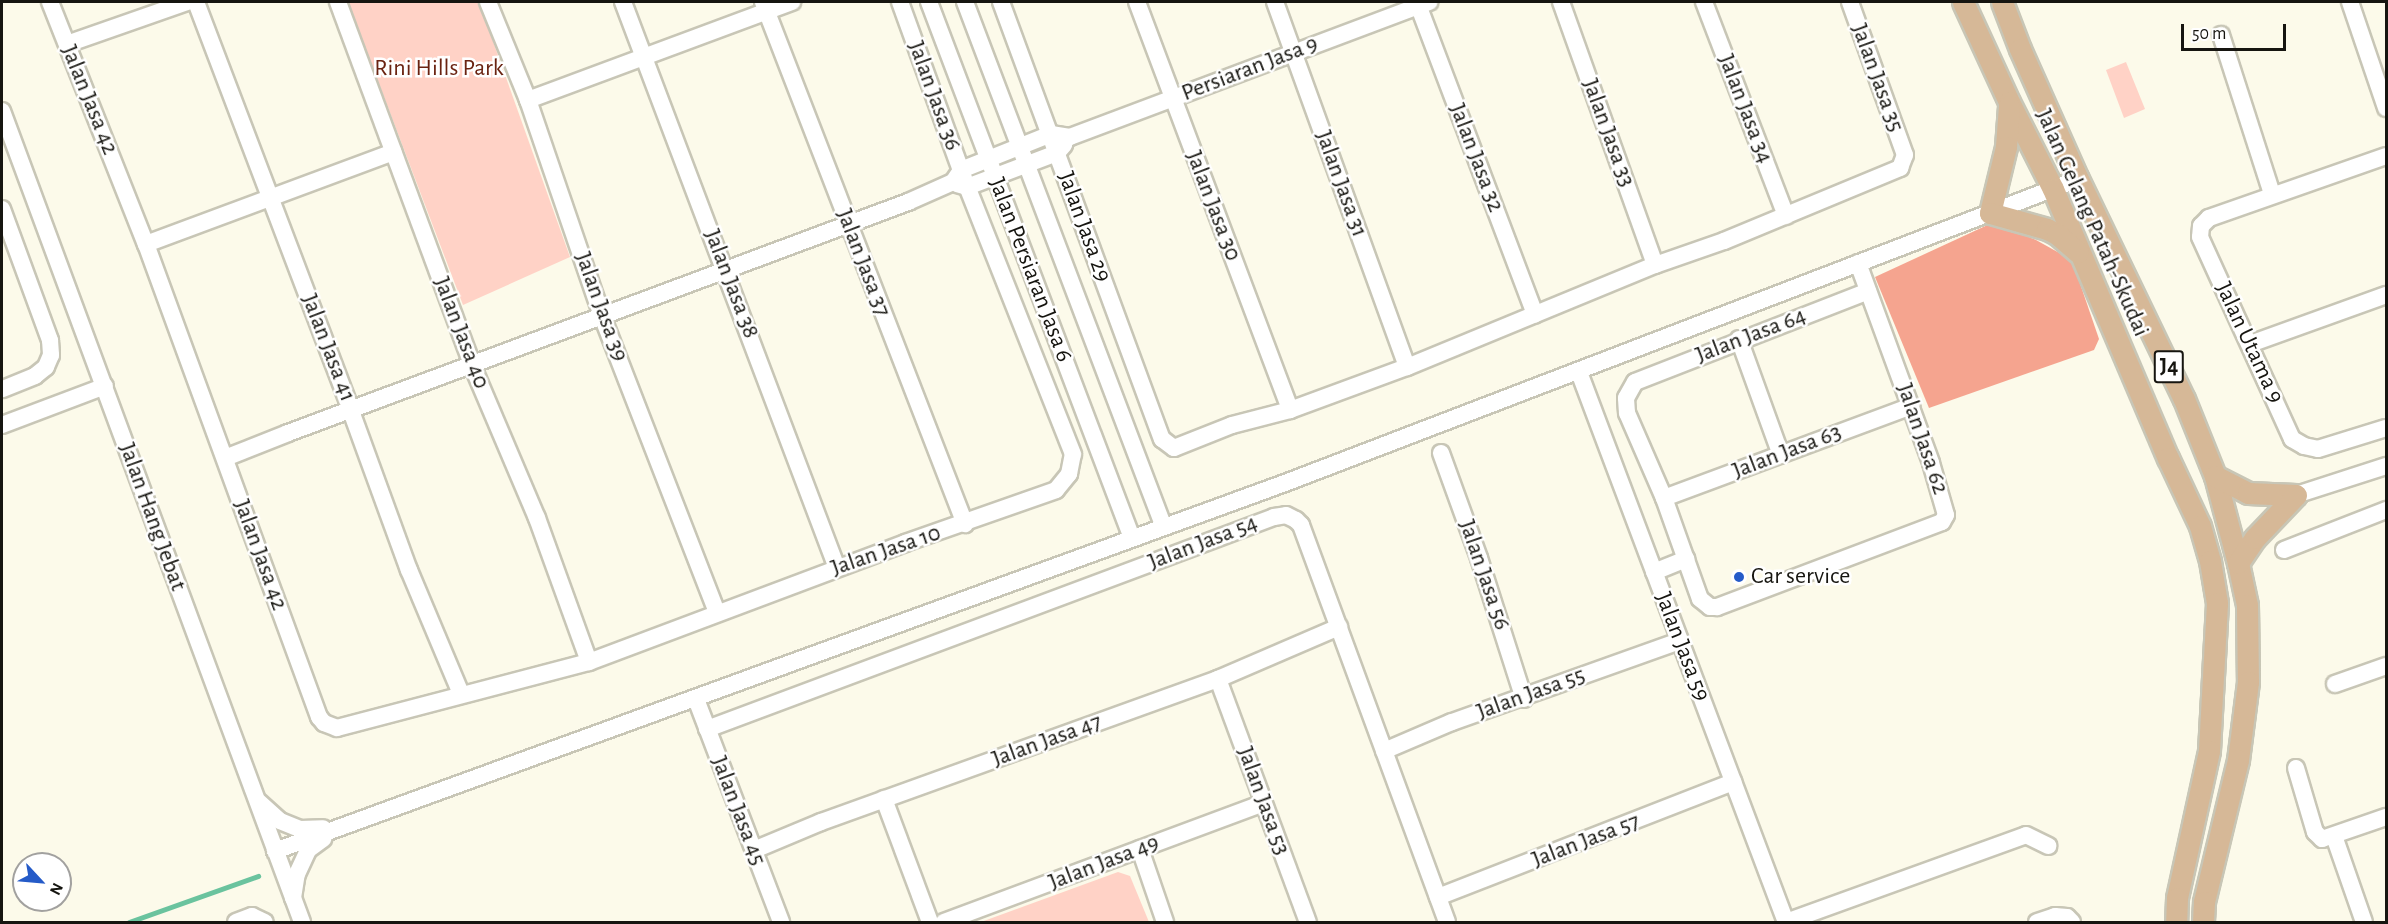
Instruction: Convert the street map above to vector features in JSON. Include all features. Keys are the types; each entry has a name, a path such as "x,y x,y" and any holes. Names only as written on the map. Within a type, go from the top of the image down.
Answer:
{"main road":[{"name":"Jalan Gelang Patah-Skudai","path":"1963,2 2009,102 2053,189 2159,438 2200,526 2210,561 2217,603 2209,751 2178,898 2176,922"},
{"name":"Jalan Gelang Patah-Skudai","path":"2002,2 2020,49 2078,179 2184,399 2215,476 2238,563 2247,605 2248,682 2238,760 2204,902 2203,922"},
{"path":"2009,102 2007,147 1990,213 2047,229 2057,234 2082,256"},
{"path":"2215,476 2248,493 2296,495"},
{"path":"2238,563 2255,538 2296,495"}],"street":[{"name":"Jalan Jasa 42","path":"50,2 146,244 318,717 324,723 337,728 589,662 652,640 717,612"},
{"path":"67,44 187,2"},
{"name":"Jalan Jasa 41","path":"196,2 272,199 409,570 461,694"},
{"name":"Jalan Jasa 40","path":"338,2 472,365 537,518 589,662"},
{"name":"Jalan Jasa 39","path":"488,2 528,100 602,316 717,612"},
{"name":"Jalan Jasa 38","path":"623,2 837,568"},
{"path":"528,100 644,57 765,6 792,2"},
{"name":"Jalan Jasa 36","path":"900,2 960,180 1073,454 1069,474 1056,490"},
{"name":"Jalan Persiaran Jasa 6","path":"929,2 1132,538"},
{"name":"Jalan Persiaran Jasa 6","path":"964,2 1163,525"},
{"name":"Jalan Jasa 29","path":"1001,2 1162,439 1174,448 1232,425 1290,410"},
{"name":"Jalan Jasa 30","path":"1137,2 1290,410"},
{"name":"Jalan Jasa 31","path":"1275,2 1407,367"},
{"name":"Jalan Jasa 33","path":"1561,2 1655,265"},
{"name":"Jalan Jasa 34","path":"1704,2 1786,216"},
{"name":"Jalan Jasa 35","path":"1786,216 1900,168 1905,155 1850,2"},
{"path":"2350,2 2386,108"},
{"name":"Persiaran Jasa 9","path":"1051,134 1070,137 1421,3"},
{"name":"Jalan Jasa 32","path":"1421,3 1535,314"},
{"name":"Jalan Jasa 37","path":"765,6 964,524"},
{"path":"2221,35 2272,194"},
{"name":"Jalan Hang Jebat","path":"2,111 302,922"},
{"path":"225,458 848,222 908,202 960,180 988,159 1051,134"},
{"path":"960,180 995,177 1057,153 1070,137"},
{"path":"146,244 272,199 393,152"},
{"name":"Jalan Utama 9","path":"2386,156 2272,194 2209,218 2201,226 2200,237 2292,439 2318,450 2386,428"},
{"path":"275,851 696,699 1579,372 2078,179"},
{"path":"2,209 7,242 50,340 51,355 46,367 34,376 2,389"},
{"path":"1290,410 1407,367 1655,265 1786,216"},
{"name":"Jalan Jasa 62","path":"1635,382 1626,398 1627,413 1664,498 1700,599 1710,607 1717,608 1942,522 1946,509 1858,263"},
{"name":"Jalan Jasa 64","path":"1635,382 1739,339 1868,291"},
{"path":"2250,344 2386,295"},
{"path":"1739,339 1781,455"},
{"name":"Jalan Jasa 59","path":"1579,372 1786,922"},
{"path":"2,425 105,386"},
{"name":"Jalan Jasa 63","path":"1664,498 1911,406"},
{"name":"Jalan Jasa 56","path":"1441,453 1479,558 1524,699"},
{"path":"2296,495 2386,466"},
{"name":"Jalan Jasa 10","path":"717,612 1056,490"},
{"path":"2284,550 2386,510"},
{"name":"Jalan Jasa 54","path":"707,729 1263,521 1286,515 1301,525 1447,922"},
{"path":"1654,572 1686,559"},
{"name":"Jalan Jasa 47","path":"754,850 884,799 1218,679 1339,627"},
{"name":"Jalan Jasa 55","path":"1384,751 1452,722 1524,699 1680,641"},
{"path":"2335,684 2386,666"},
{"name":"Jalan Jasa 53","path":"1218,679 1308,922"},
{"name":"Jalan Jasa 45","path":"696,699 781,922"},
{"path":"2296,768 2315,832 2328,838 2364,922"},
{"name":"Jalan Jasa 57","path":"1438,897 1733,782"},
{"path":"254,797 280,821 300,829 339,828"},
{"path":"884,799 930,922"},
{"name":"Jalan Jasa 49","path":"944,922 1264,803"},
{"path":"2328,838 2386,817"},
{"path":"293,901 297,874 308,850 339,828"},
{"path":"1786,922 2026,835 2049,846"},
{"path":"1140,849 1165,922"},
{"path":"2037,922 2055,916 2069,920"}],"green space":[{"name":"Rini Hills Park","path":"348,2 479,2 570,257 463,305"},
{"path":"2126,62 2145,109 2124,118 2106,70"},
{"path":"1118,872 1130,876 1149,922 981,922"}],"shaded area":[{"path":"1994,222 2036,240 2072,260 2099,339 2094,350 1929,408 1875,277"}],"waterway":[{"path":"129,922 258,876"}],"place":[{"name":"Car service","path":"1739,577"}]}
